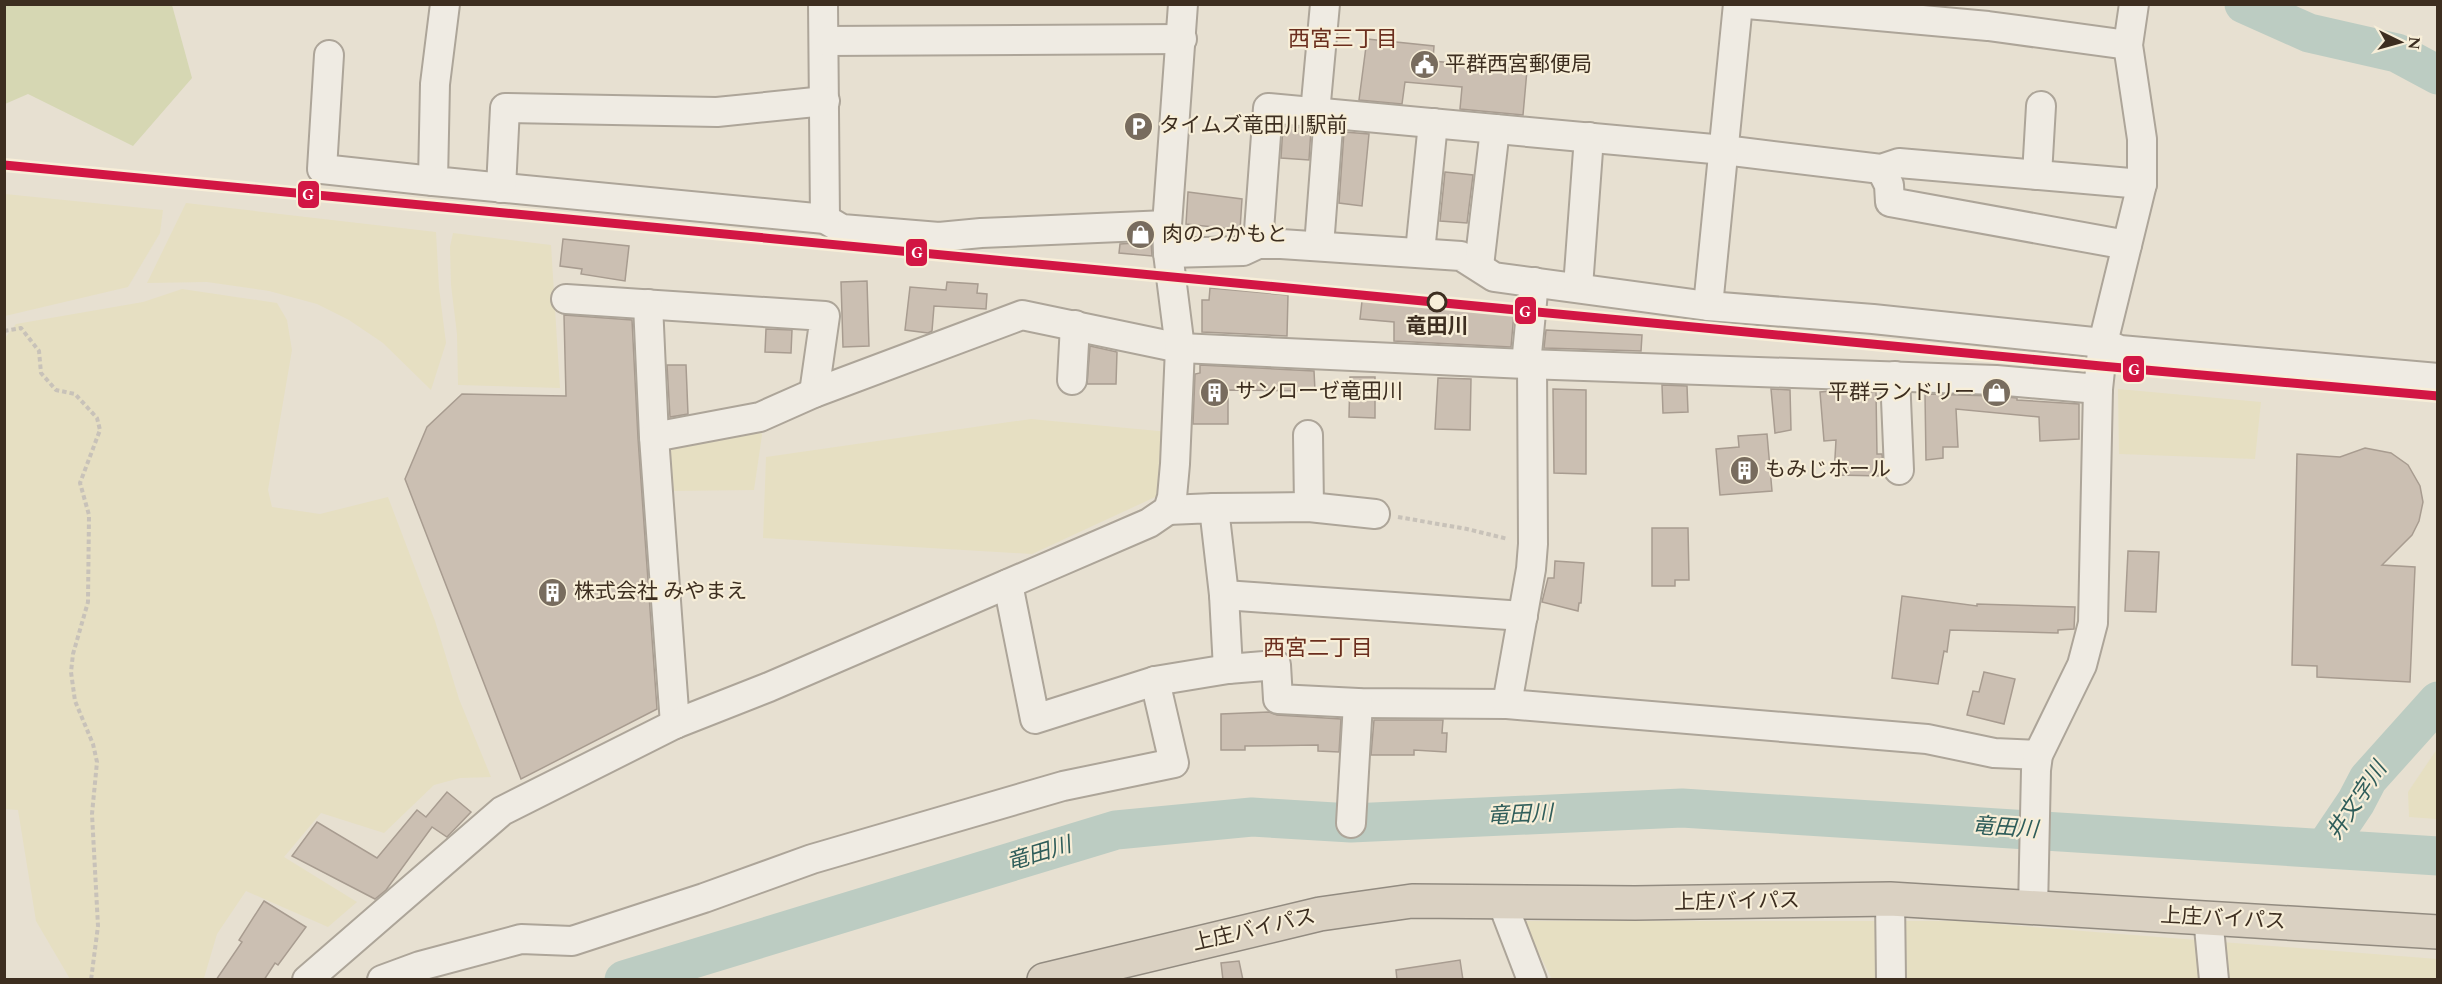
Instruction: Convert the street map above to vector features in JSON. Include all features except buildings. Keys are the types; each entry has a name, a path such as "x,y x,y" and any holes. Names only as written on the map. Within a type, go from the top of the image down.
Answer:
{"highway":[{"name":"上庄バイパス","path":"1044,980 1320,914 1412,901 1635,903 2033,899 2208,917 2438,932"}],"street":[{"path":"433,181 435,84 445,4"},
{"path":"823,4 825,219"},
{"path":"307,980 502,811 675,724 769,687 1149,523 1167,510 1172,497 1175,464 1180,348 1167,239 1183,4"},
{"path":"1319,246 1325,4"},
{"path":"1708,306 1738,4"},
{"path":"1747,4 1989,15 2128,45"},
{"path":"2033,899 2037,763 2082,665 2093,623 2098,389 2103,343 2142,184 2142,139 2128,45 2134,4"},
{"path":"825,41 1182,39"},
{"path":"329,55 322,170 825,219 842,229 939,237 981,233 1167,239 1243,251 1258,244 1461,256 1494,277 1708,306 1873,319 2103,343 2120,350 2438,378"},
{"path":"501,188 505,108 717,112 825,101"},
{"path":"2037,175 2042,105"},
{"path":"1258,244 1268,108 1724,150 1881,169 1899,163 2142,184"},
{"path":"1420,252 1432,123"},
{"path":"1479,266 1495,129"},
{"path":"1578,287 1589,137"},
{"path":"1881,169 1889,185 1890,202 2127,245"},
{"path":"1507,704 1533,544 1529,364 1534,282"},
{"path":"566,299 825,316 814,393"},
{"path":"648,304 654,437 675,724"},
{"path":"654,437 760,417 814,393 1022,315 1180,348 1529,364 1996,380 2098,389"},
{"path":"1072,380 1075,325"},
{"path":"1895,376 1899,470"},
{"path":"1308,435 1309,507"},
{"path":"1167,510 1309,507 1375,514"},
{"path":"1214,508 1224,595 1228,669"},
{"path":"1008,584 1035,719 1155,681 1228,669 1276,665 1278,699 1358,703 1507,704 1928,740 2037,763"},
{"path":"1224,595 1523,616"},
{"path":"382,980 420,966 521,939 572,941 704,898 812,859 1063,786 1174,763 1155,681"},
{"path":"1351,823 1358,703"},
{"path":"1890,899 1891,980"},
{"path":"1502,902 1532,980"},
{"path":"2208,917 2214,980"}],"path":[{"path":"4,331 21,328 39,351 41,373 56,390 75,394 97,417 100,430 80,483 89,515 88,602 73,654 72,672 75,701 93,744 97,762 92,814 98,926 91,980"},
{"path":"1375,514 1467,529 1533,544"}],"shaded area":[{"path":"5,194 163,210 160,233 128,287 5,316"},
{"path":"186,203 436,232 439,288 446,343 431,390 383,343 349,320 317,304 269,291 207,282 147,283"},
{"path":"453,233 551,245 560,388 458,385 457,334 451,285 450,247"},
{"path":"182,289 277,303 287,320 292,350 268,490 272,507 320,514 388,497 435,621 459,699 491,777 460,778 434,785 384,833 321,813 284,857 357,902 328,927 246,891 217,934 204,978 206,979 70,979 36,921 18,810 5,809 5,338 16,324 143,302"},
{"path":"2118,389 2261,402 2255,459 2119,454"},
{"path":"1031,419 1169,432 1166,492 1032,554 763,538 766,457"},
{"path":"758,423 762,435 754,490 670,491 662,443"},
{"path":"2437,749 2437,819 2409,817 2408,792"},
{"path":"1522,921 1957,921 2437,959 2437,979 1552,979"}],"green space":[{"path":"5,4 172,5 192,78 133,146 28,94 5,104"}],"waterway":[{"name":"井文字川","path":"2244,4 2309,33 2397,53 2438,75"},
{"name":"井文字川","path":"2325,848 2356,802 2368,779 2438,701"},
{"name":"竜田川","path":"624,980 1116,830 1252,817 1351,823 1682,808 2438,856"}],"transit line":[{"name":"G","path":"4,165 2101,366 2438,396"}],"place":[{"name":"平群西宮郵便局","path":"1424,65"},
{"name":"タイムズ竜田川駅前","path":"1138,126"},
{"name":"肉のつかもと","path":"1141,235"},
{"name":"竜田川","path":"1437,302"},
{"name":"サンローゼ竜田川","path":"1214,392"},
{"name":"平群ランドリー","path":"1996,393"},
{"name":"もみじホール","path":"1744,470"},
{"name":"株式会社 みやまえ","path":"553,592"}],"district":[{"name":"西宮三丁目","path":"1343,39"},
{"name":"西宮二丁目","path":"1318,648"}]}
